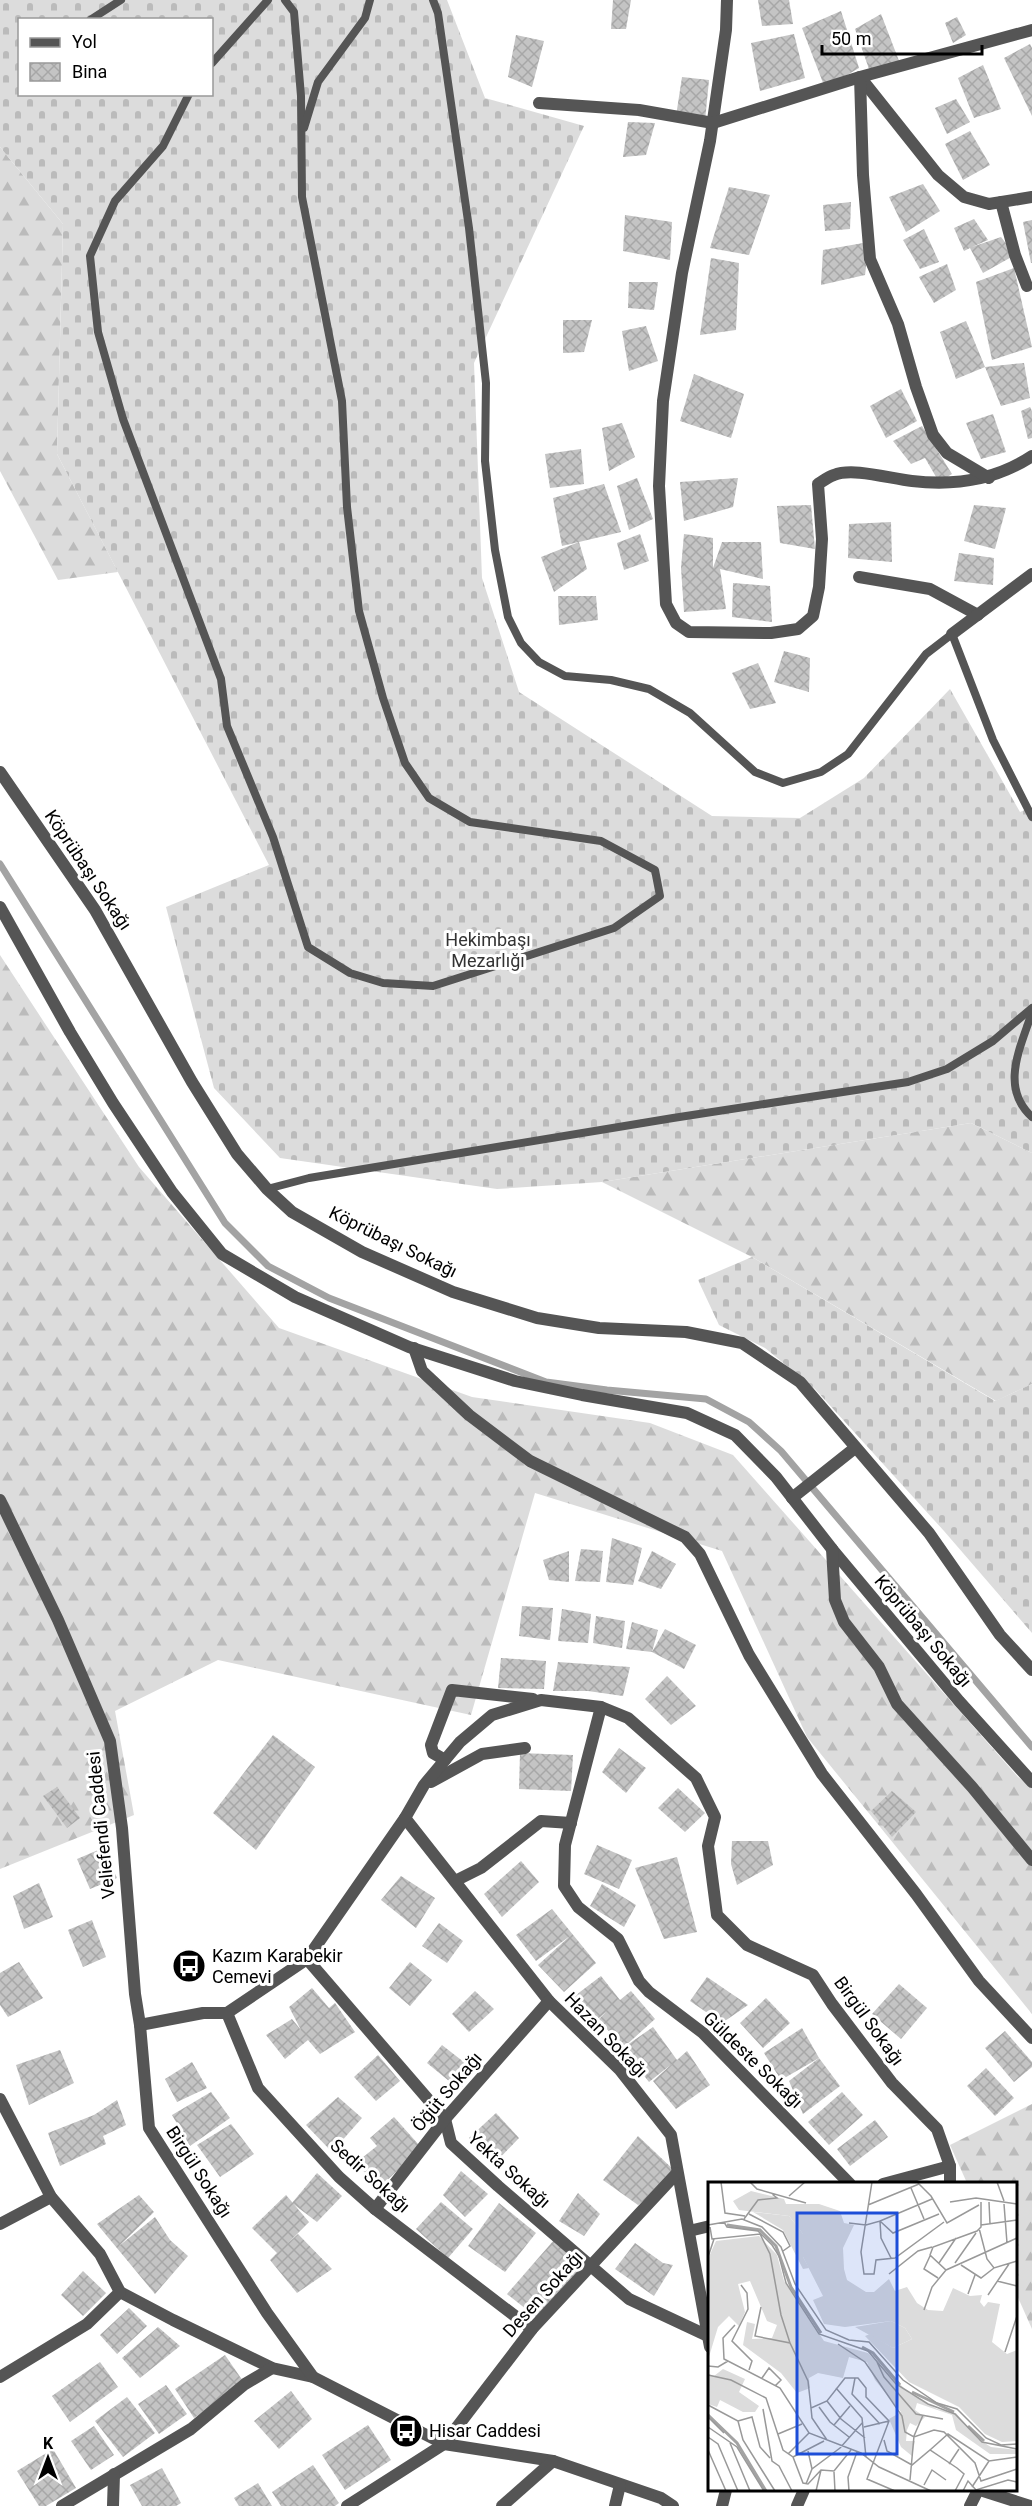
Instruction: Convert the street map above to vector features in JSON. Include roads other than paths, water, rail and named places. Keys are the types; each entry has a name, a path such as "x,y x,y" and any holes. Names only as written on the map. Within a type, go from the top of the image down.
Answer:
{"street":[{"path":"727,0 726,30 713,123 682,273 663,400 659,486 666,604 676,623 689,632 771,633 798,629 813,616 819,587 822,539 818,484 836,474 862,473 914,482 961,482 988,478 1012,470 1032,456"},
{"path":"539,103 639,110 713,123 860,77 1032,30"},
{"path":"860,77 938,175 964,197 989,204 1032,197"},
{"path":"860,77 863,175 870,259 898,324 933,435 947,453 988,478"},
{"path":"1002,202 1015,255 1027,286"},
{"path":"952,634 1032,574"},
{"path":"859,577 930,589 978,615"},
{"name":"Köprübaşı Sokağı","path":"0,772 95,910 192,1082 237,1154 267,1189 292,1212 362,1252 453,1292 537,1318 599,1328 686,1332 742,1343 800,1382 929,1533 1000,1635 1032,1670"},
{"name":"Köprübaşı Sokağı","path":"0,907 113,1103 172,1192 222,1254 295,1297 414,1348 515,1381 687,1413 735,1435 776,1477 832,1549 958,1701 1032,1782"},
{"path":"414,1348 422,1371 470,1415 530,1461 685,1537 700,1554 749,1655 822,1774 916,1894 979,1981 1032,2038"},
{"path":"792,1498 855,1448"},
{"name":"Veliefendi Caddesi","path":"0,1500 58,1620 110,1741 122,1828 135,1994 140,2025"},
{"path":"832,1549 835,1600 844,1622 879,1667 897,1704 972,1787 1032,1860"},
{"name":"Birgül Sokağı","path":"445,1760 433,1754 431,1744 452,1690 600,1707 628,1718 696,1779 715,1817 708,1846 717,1915 747,1945 813,1975 892,2083 938,2129 950,2166 950,2182"},
{"name":"Birgül Sokağı","path":"227,2013 307,1959 405,1818 424,1785 460,1742 492,1715 540,1700"},
{"name":"Güldeste Sokağı","path":"600,1707 565,1845 564,1886 578,1907 618,1940 639,1981 649,1992 703,2033 847,2182"},
{"path":"424,1785 482,1754 525,1749"},
{"name":"Hazan Sokağı","path":"405,1818 549,2001 620,2070 671,2135 708,2336"},
{"path":"455,1881 481,1868 541,1821 570,1823"},
{"name":"Yekta Sokağı","path":"307,1959 445,2119 451,2143 498,2187 629,2299 708,2340"},
{"name":"Öğüt Sokağı","path":"375,2209 445,2119 549,2001"},
{"path":"140,2025 203,2013 227,2013"},
{"name":"Sedir Sokağı","path":"227,2013 258,2088 339,2177 375,2209 532,2329"},
{"name":"Birgül Sokağı","path":"140,2025 149,2128 267,2313 313,2378"},
{"path":"0,2099 51,2197 100,2254 120,2292 272,2368 313,2378 444,2444 553,2461 661,2498 673,2506"},
{"path":"890,2182 950,2166"},
{"name":"Desen Sokağı","path":"347,2506 444,2444 532,2329 677,2173"},
{"path":"0,2224 51,2197"},
{"path":"689,2231 708,2226"},
{"path":"0,2377 87,2324 120,2292"},
{"path":"62,2506 191,2428 245,2384 272,2368"},
{"path":"502,2506 553,2461"},
{"path":"113,2506 114,2474"},
{"path":"615,2506 620,2485"},
{"path":"722,2506 726,2491"},
{"path":"797,2506 804,2491"},
{"path":"970,2506 978,2491"},
{"path":"982,2491 1030,2506"}],"lane":[{"path":"93,18 121,0"},
{"path":"213,62 268,0"},
{"path":"188,96 163,146 116,201 90,256 98,332 123,420 221,679 227,726 273,837 308,947 350,973 383,983 433,986 614,928 660,896 655,870 600,841 470,822 429,798 405,763 383,698 359,611 347,507 342,401 302,197 301,96 294,12 285,0"},
{"path":"301,137 318,82 365,18 370,0"},
{"path":"433,0 438,13 448,95 469,228 486,383 485,461 495,550 508,617 520,643 539,662 565,676 610,680 649,689 690,712 755,772 783,783 821,772 848,754 926,654 952,634 993,740 1032,817"},
{"path":"267,1189 320,1176 908,1082 947,1069 993,1041 1032,1010"},
{"path":"1032,1010 1012,1076 1016,1096 1032,1117"}],"waterway":[{"path":"0,864 225,1223 268,1266 329,1298 546,1382 706,1399 749,1422 781,1451 1032,1747"}],"place":[{"name":"Kazım Karabekir Cemevi","path":"189,1966"},
{"name":"Hisar Caddesi","path":"406,2431"}],"park label":[{"name":"Hekimbaşı Mezarlığı","path":"488,950"}]}
